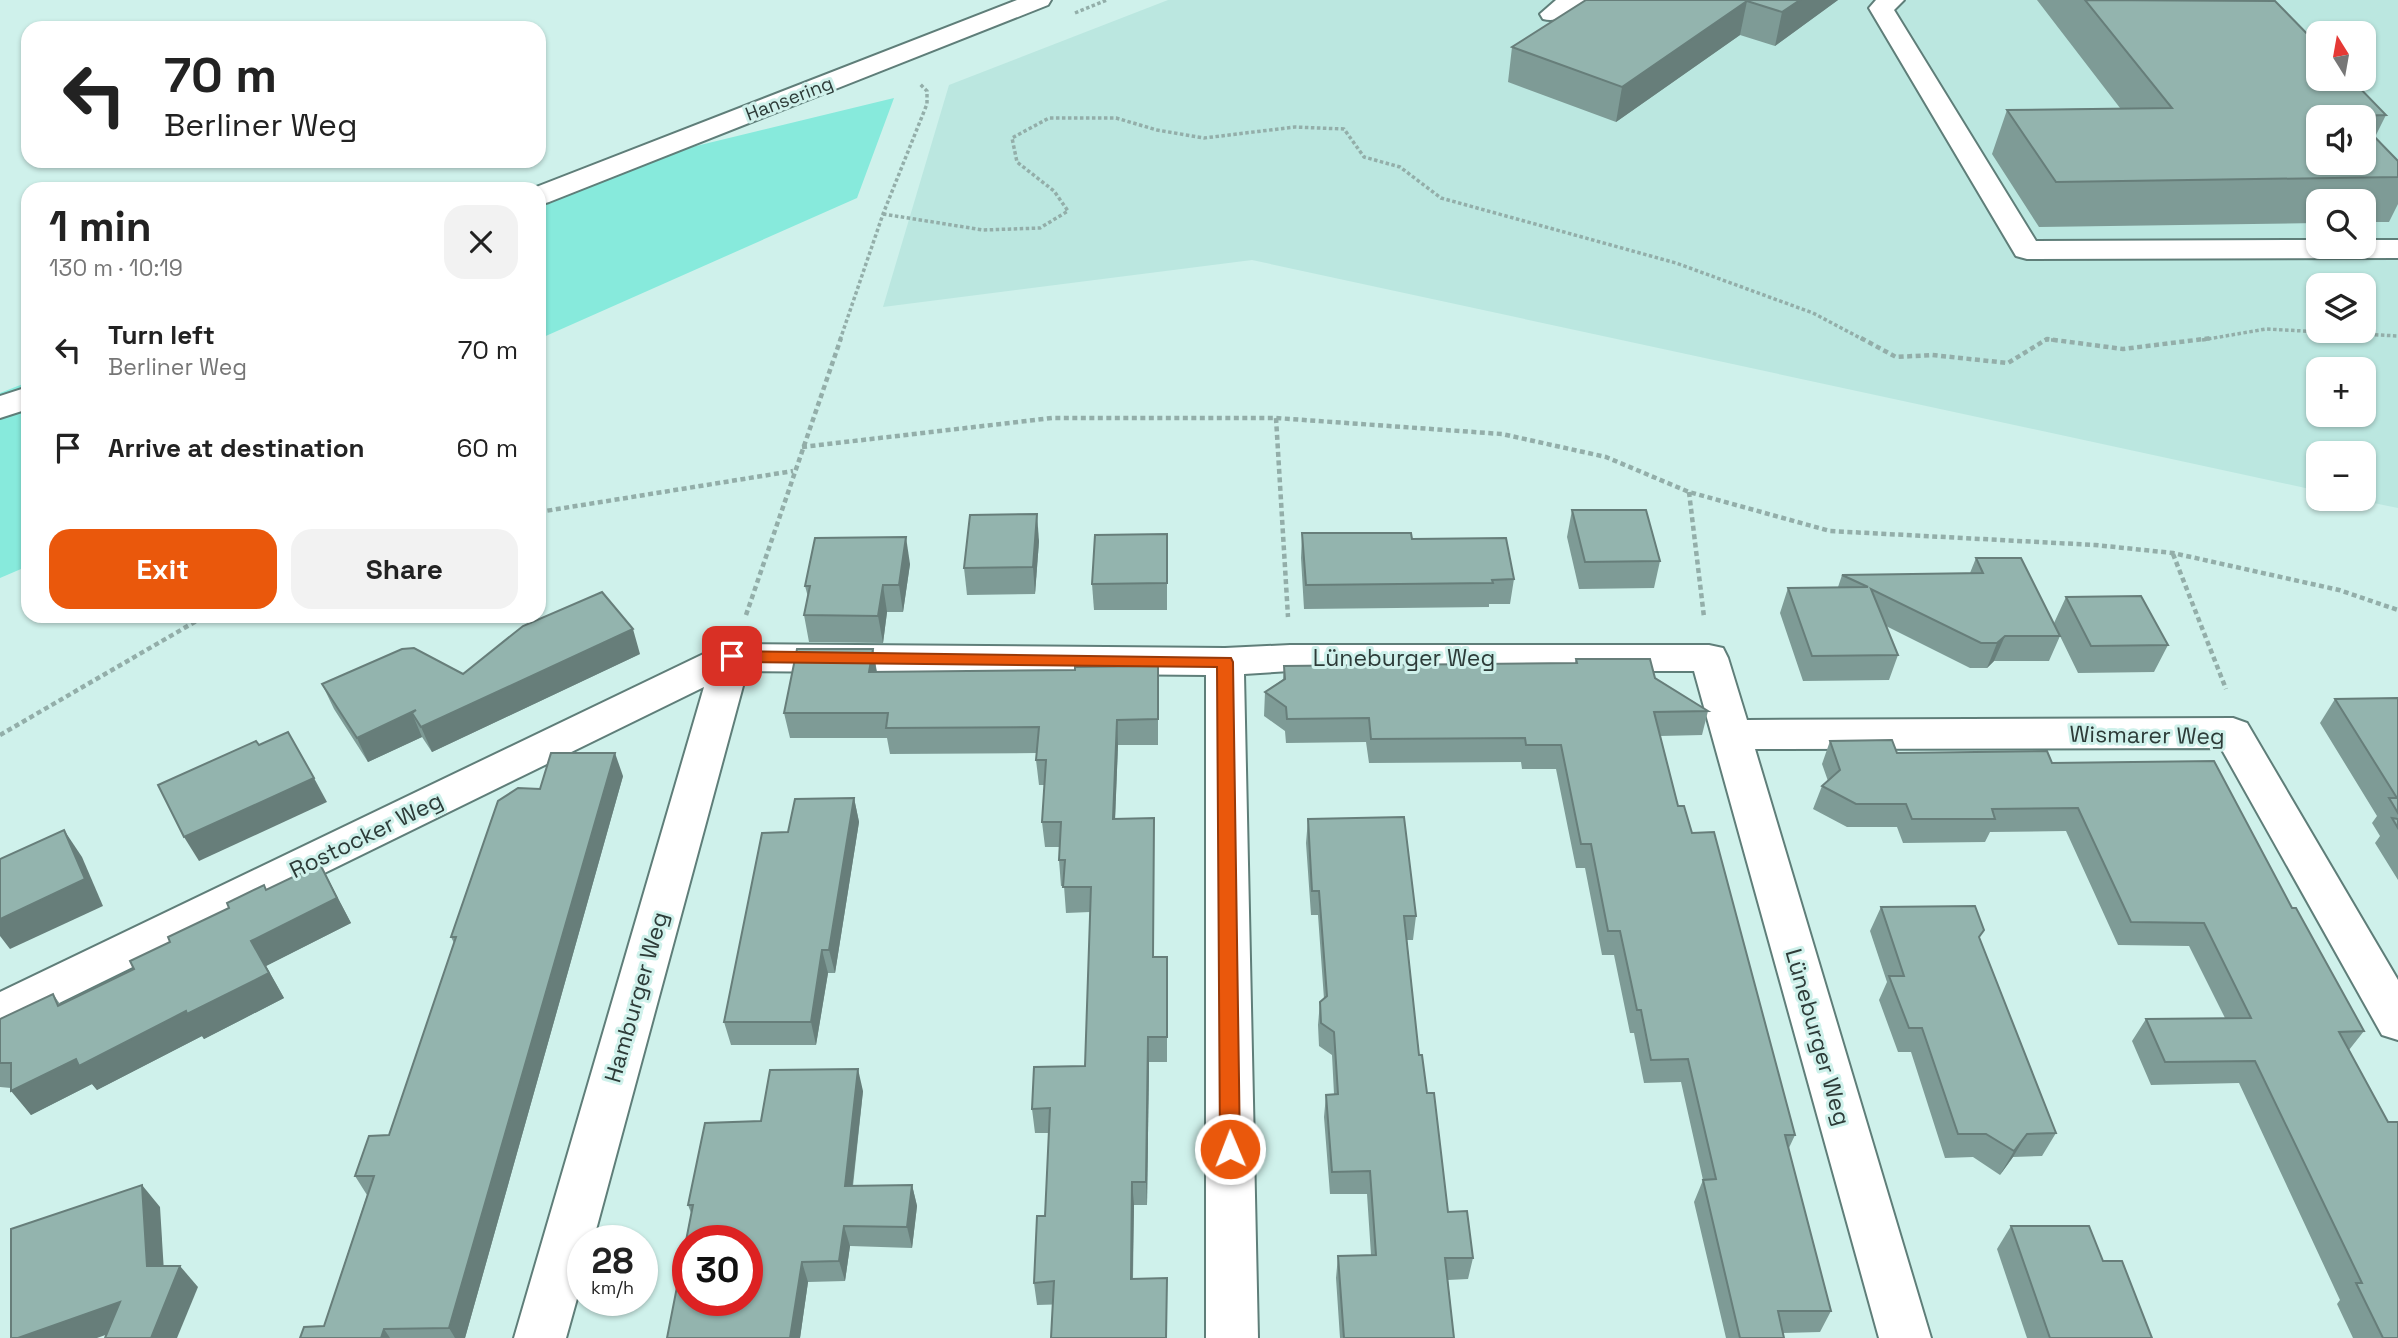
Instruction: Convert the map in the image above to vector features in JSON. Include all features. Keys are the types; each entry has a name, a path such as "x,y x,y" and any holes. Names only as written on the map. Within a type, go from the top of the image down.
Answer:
{"street":[{"name":"Hansering","path":"546,193 1040,0"},
{"path":"1552,14 1573,0"},
{"path":"1892,0 1881,8 2027,250 2398,249"},
{"path":"0,408 21,400"},
{"name":"Lüneburger Weg","path":"732,656 1225,662 1290,658 1709,658"},
{"name":"Rostocker Weg","path":"0,1013 732,656"},
{"name":"Hamburger Weg","path":"540,1338 732,656"},
{"path":"1709,658 1730,735"},
{"path":"1225,662 1232,1338"},
{"name":"Wismarer Weg","path":"1730,735 2233,733 2398,1021"},
{"name":"Lüneburger Weg","path":"1730,735 1905,1338"}],"path":[{"path":"732,656 883,214 927,104 927,91 912,77"},
{"path":"883,214 983,230 1040,228 1068,211 1055,191 1017,162 1012,138 1049,118 1116,118 1157,130 1204,138 1295,127 1344,130 1364,157 1400,167 1441,198 1676,263 1813,313 1896,358 1932,355 2008,363 2047,339 2123,349 2186,343 2266,329 2398,336"},
{"path":"802,447 1052,418 1276,418 1502,434 1606,457 1689,492 1830,531 2095,545 2173,553 2339,590 2398,610"},
{"path":"1276,418 1290,658"},
{"path":"546,511 793,471"},
{"path":"1689,492 1709,658"},
{"path":"2173,553 2236,716 2233,733"},
{"path":"0,735 193,623"}],"shaded area":[{"path":"1168,0 2398,0 2398,508 2376,504 2376,441 2306,441 2306,488 1252,260 883,307 949,85"}],"green space":[{"path":"894,98 857,198 546,336 546,182"},
{"path":"21,385 21,569 0,578 0,393"}],"building":[{"path":"1586,0 1800,0 1782,12 1747,1 1622,87 1512,47"},
{"path":"2085,0 2275,1 2306,33 2306,91 2363,91 2386,115 2376,115 2376,105 2306,105 2306,175 2376,175 2376,138 2398,161 2398,177 2056,182 2007,110 2172,108"},
{"path":"1572,510 1646,510 1660,561 1585,562"},
{"path":"1037,514 1033,567 964,568 970,515"},
{"path":"1302,533 1411,533 1412,539 1506,538 1514,579 1492,580 1493,583 1306,585"},
{"path":"1167,534 1167,583 1092,584 1095,535"},
{"path":"906,537 899,585 883,585 878,616 804,615 810,586 805,586 815,538"},
{"path":"1976,558 2021,558 2060,636 2005,636 1997,643 1981,643 1871,589 1898,655 1812,656 1788,588 1868,587 1842,575 1983,573"},
{"path":"602,592 633,629 421,727 412,713 416,710 357,738 322,684 402,649 414,648 463,674 523,626 546,623 546,616"},
{"path":"2141,596 2168,645 2091,646 2066,597"},
{"path":"797,649 873,649 869,672 1075,670 1075,667 1158,666 1158,719 1117,720 1113,819 1154,818 1153,957 1167,957 1167,1037 1148,1037 1146,1182 1132,1182 1131,1279 1167,1278 1166,1338 1051,1338 1054,1281 1034,1283 1037,1216 1045,1216 1050,1108 1032,1109 1034,1067 1085,1066 1091,887 1063,887 1065,860 1059,860 1061,822 1042,822 1046,760 1036,760 1039,727 886,728 888,713 784,713"},
{"path":"1576,659 1650,659 1655,678 1708,711 1654,712 1678,806 1684,806 1692,833 1714,832 1795,1135 1785,1135 1831,1311 1778,1311 1784,1338 1740,1338 1703,1180 1716,1179 1688,1059 1651,1060 1620,931 1608,931 1591,844 1581,844 1561,745 1526,745 1525,738 1371,739 1369,718 1287,719 1286,707 1265,692 1285,679 1284,666 1577,663"},
{"path":"2398,698 2398,813 2389,798 2397,798 2335,699"},
{"path":"288,732 314,778 184,837 158,785 256,741 259,745"},
{"path":"1892,740 1897,753 2047,751 2052,763 2214,761 2292,908 2296,908 2364,1031 2339,1032 2388,1122 2398,1122 2398,1338 2383,1338 2356,1283 2362,1283 2255,1061 2165,1062 2146,1019 2251,1018 2204,923 2131,922 2078,808 1992,809 1995,819 1912,819 1906,804 1856,804 1822,786 1840,770 1830,741"},
{"path":"551,753 615,753 449,1328 384,1329 381,1338 300,1338 304,1327 324,1326 374,1176 355,1176 369,1136 389,1135 456,937 451,937 498,801 518,788 540,789"},
{"path":"854,798 829,950 822,950 811,1022 724,1022 762,833 788,832 795,799"},
{"path":"1404,817 1416,916 1404,916 1419,1055 1422,1055 1427,1093 1434,1093 1448,1212 1467,1211 1473,1258 1445,1258 1454,1338 1344,1338 1338,1256 1376,1255 1370,1171 1332,1172 1326,1095 1338,1094 1334,1032 1321,1023 1320,1002 1327,996 1319,891 1312,891 1308,819"},
{"path":"64,830 85,879 0,919 0,859"},
{"path":"320,864 337,898 251,941 269,973 187,1014 186,1011 79,1066 76,1059 11,1091 11,1063 0,1063 0,1019 53,994 58,1006 134,969 130,961 170,942 168,937 229,908 227,903 264,885 266,890"},
{"path":"1975,906 1984,930 1979,937 2056,1133 2027,1134 2014,1151 1986,1134 1958,1134 1922,1028 1909,1028 1889,976 1904,976 1881,907"},
{"path":"858,1069 845,1186 912,1185 907,1227 844,1226 839,1261 802,1262 790,1338 667,1338 672,1312 672,1316 763,1316 763,1225 689,1225 693,1205 688,1205 705,1123 761,1121 770,1070"},
{"path":"142,1185 147,1266 180,1266 151,1338 105,1338 120,1302 18,1338 11,1338 11,1229"},
{"path":"2011,1226 2089,1226 2103,1261 2122,1261 2152,1338 2050,1338"}],"route":[{"path":"732,656 1225,662 1230,1149"}]}
